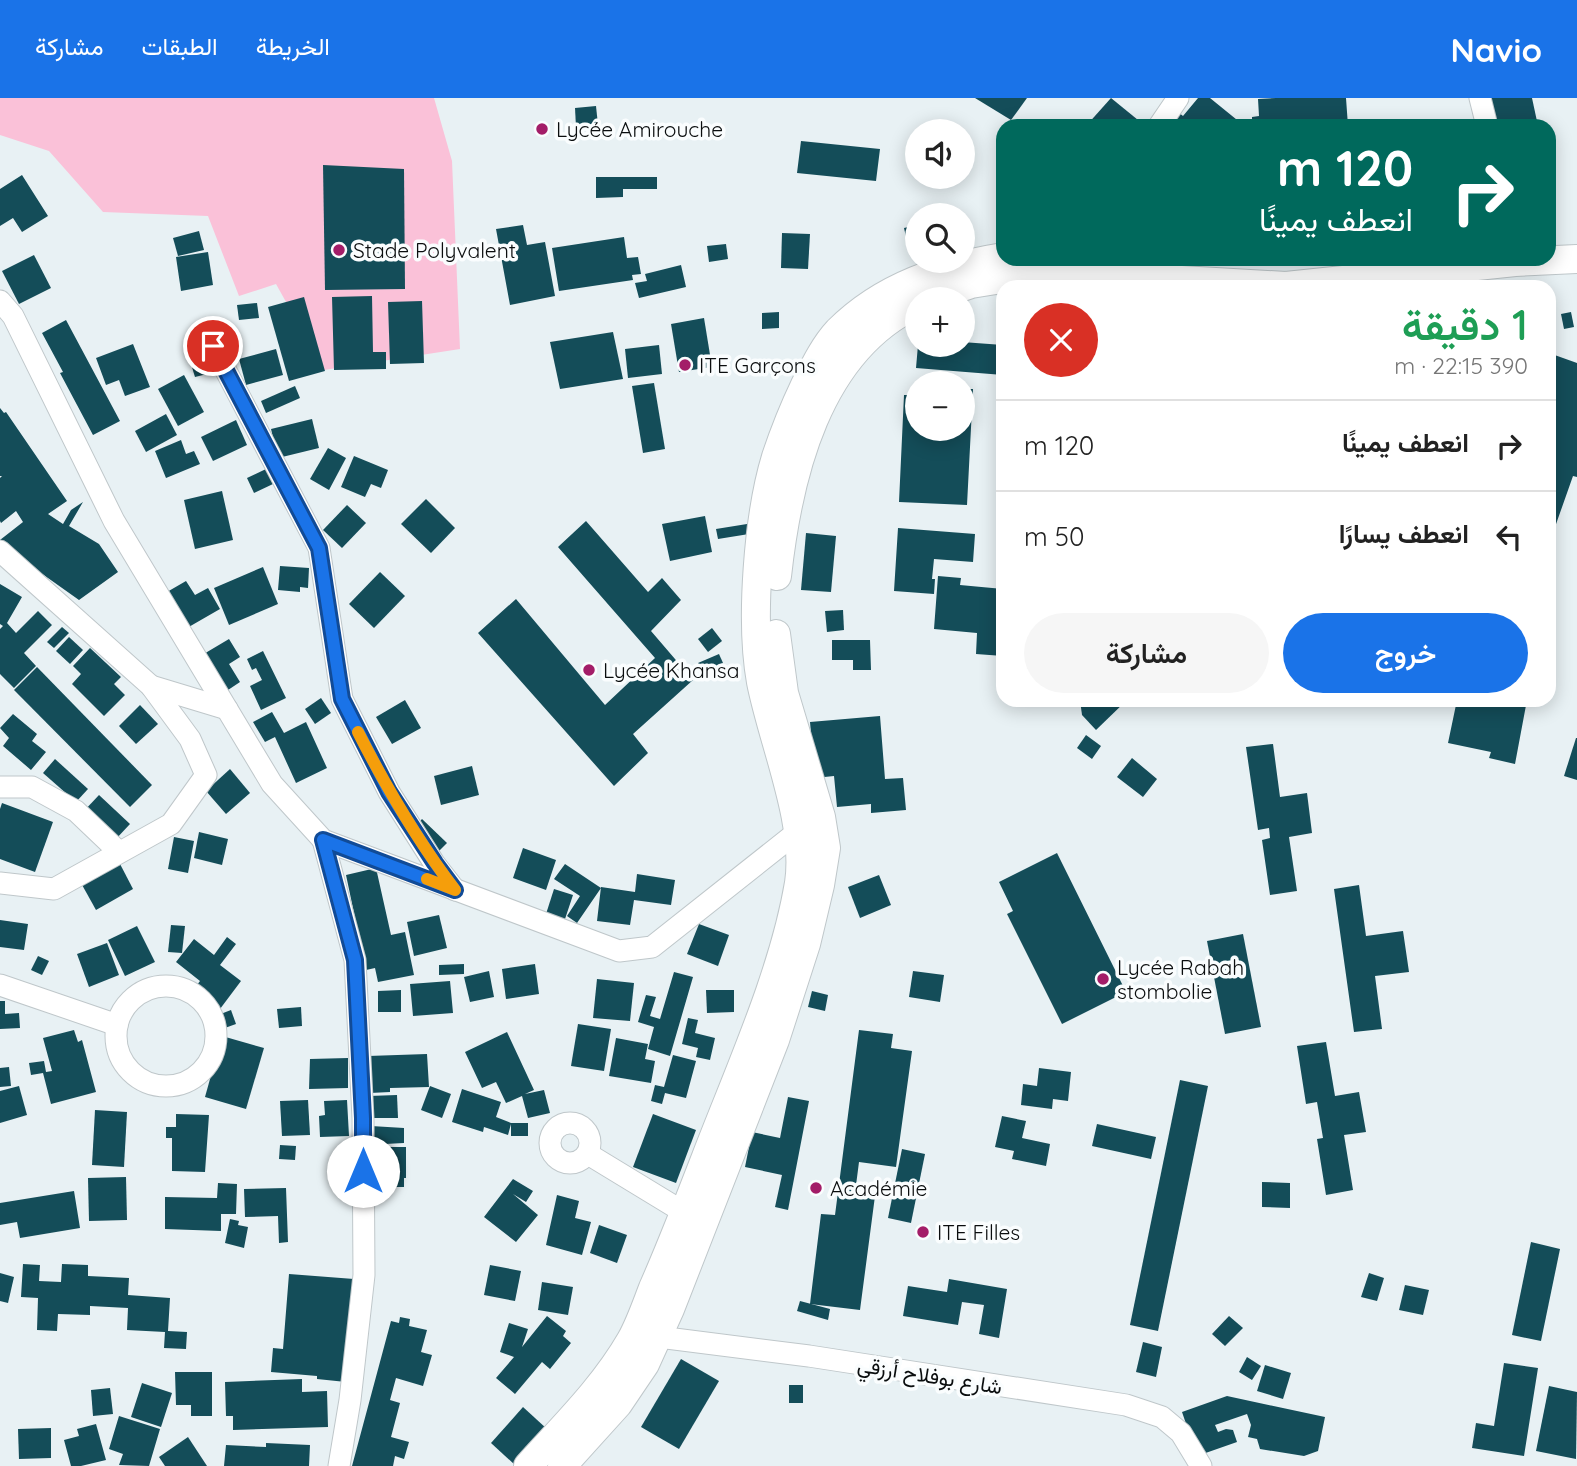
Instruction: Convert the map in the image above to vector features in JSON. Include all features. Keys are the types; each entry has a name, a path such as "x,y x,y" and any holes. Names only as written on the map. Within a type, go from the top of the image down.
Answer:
{"main road":[{"path":"528,1466 646,1335 775,1040 806,944 826,848 809,823 761,681 756,596 764,516 775,460 797,403 814,366 837,332 865,309 895,289 927,274 963,263 996,258"},
{"path":"1556,260 1577,259"},
{"path":"962,287 1029,266 1044,272 1182,280"},
{"path":"1129,266 1239,280"},
{"path":"1341,280 1469,266"},
{"path":"562,1466 618,1404 645,1364 646,1335 685,1213 757,1026 786,938 799,880 800,848 809,823 777,655 774,604 781,541 793,480 821,405 845,363 890,317 905,310"}],"street":[{"path":"1164,119 1178,98"},
{"path":"1480,98 1485,119"},
{"path":"0,301 13,316 114,521 272,785 323,840 619,951 652,947 809,823"},
{"path":"213,346 319,548 342,699 389,792 455,890"},
{"path":"0,551 151,686 190,739 206,775 171,824 54,889 0,883"},
{"path":"151,686 227,709"},
{"path":"0,787 32,787 76,811 119,852"},
{"path":"323,840 355,960 363,1118 363,1275 350,1400 339,1466"},
{"path":"0,985 117,1025"},
{"path":"168,985 185,989 200,998 210,1012 216,1028 215,1046 209,1062 198,1075 183,1084 166,1087 150,1084 136,1077 124,1065 117,1051 117,1025 126,1005 137,994 152,987 168,985"},
{"path":"588,1154 685,1213"},
{"name":"شارع بوفلاح أرزقي","path":"646,1335 809,1356 1126,1405 1162,1417 1181,1433 1201,1466"}],"shaded area":[{"name":"Stade Polyvalent","path":"0,98 434,98 452,161 460,349 324,370 276,284 239,296 208,216 103,212 49,151 0,135"}],"building":[{"path":"975,98 1027,98 1009,119"},
{"path":"1111,98 1137,119 1092,119"},
{"path":"1198,98 1210,98 1236,119 1172,119 1178,112 1183,116"},
{"path":"1346,98 1348,119 1252,119 1259,116 1258,99"},
{"path":"1491,98 1532,98 1536,119 1496,119"},
{"path":"596,106 598,125 576,127 575,108"},
{"path":"801,141 880,149 876,181 797,173"},
{"path":"323,165 404,169 405,289 325,290"},
{"path":"22,175 48,216 22,232 13,218 0,226 0,189"},
{"path":"596,177 657,177 657,189 623,189 623,197 596,198"},
{"path":"523,225 527,245 545,242 555,296 510,305 496,229"},
{"path":"199,231 204,250 178,256 173,238"},
{"path":"782,233 810,234 808,269 781,268"},
{"path":"624,237 627,258 638,257 641,274 632,275 633,280 559,291 552,248"},
{"path":"726,244 728,259 709,262 707,246"},
{"path":"208,252 213,285 181,291 176,257"},
{"path":"34,255 51,288 19,304 2,271"},
{"path":"681,265 686,287 639,298 635,283 647,281 645,274"},
{"path":"372,296 373,352 386,352 386,369 334,370 332,297"},
{"path":"304,297 325,371 289,381 268,307"},
{"path":"422,301 424,363 390,364 388,302"},
{"path":"257,303 259,318 239,320 237,305"},
{"path":"779,312 779,328 762,329 762,313"},
{"path":"1571,312 1574,327 1564,329 1561,314"},
{"path":"704,318 712,367 679,372 671,324"},
{"path":"66,320 120,421 93,435 42,333"},
{"path":"613,332 623,379 560,389 550,342"},
{"path":"975,343 996,344 996,374 916,368 917,357 975,357"},
{"path":"133,344 150,387 125,396 119,380 106,385 96,358"},
{"path":"659,345 662,374 628,378 625,349"},
{"path":"204,346 211,373 195,377 187,351"},
{"path":"276,349 283,375 246,385 239,359"},
{"path":"1556,356 1577,363 1577,477 1573,476 1556,524"},
{"path":"184,375 204,412 178,426 158,389"},
{"path":"654,383 665,449 643,453 632,386"},
{"path":"295,386 300,398 266,413 261,401"},
{"path":"904,395 905,441 970,441 967,505 899,502"},
{"path":"0,408 6,412 67,501 48,514 63,524 71,510 83,502 69,526 99,544 118,572 79,600 0,544 0,540 23,522 16,511 1,523 0,521"},
{"path":"166,414 177,435 146,452 135,431"},
{"path":"312,419 319,448 278,458 271,429"},
{"path":"236,420 247,445 213,461 201,437"},
{"path":"181,440 186,454 194,451 200,464 166,478 155,451"},
{"path":"328,448 346,458 329,490 310,479"},
{"path":"354,456 388,470 381,488 371,484 365,497 341,487"},
{"path":"266,469 273,484 254,493 247,478"},
{"path":"222,491 233,540 195,549 184,500"},
{"path":"426,499 455,528 431,553 401,524"},
{"path":"347,505 366,523 342,548 323,530"},
{"path":"705,516 712,552 670,561 662,524"},
{"path":"586,521 648,592 662,578 681,600 651,631 693,680 633,734 648,753 614,786 478,633 516,599 605,705 655,658 558,547"},
{"path":"747,524 749,534 718,539 716,529"},
{"path":"898,528 975,534 973,562 934,559 934,594 894,591"},
{"path":"806,533 836,536 831,592 801,590"},
{"path":"280,566 309,568 308,588 300,587 300,592 278,590"},
{"path":"263,567 278,604 229,625 214,588"},
{"path":"380,572 405,596 374,628 349,604"},
{"path":"938,576 961,578 960,585 996,588 996,655 976,654 977,633 934,629"},
{"path":"186,581 195,595 208,588 220,609 187,628 167,592"},
{"path":"0,584 22,597 7,623 16,633 38,611 52,625 24,653 36,666 14,688 0,674 0,629 3,626 0,624"},
{"path":"843,610 844,630 827,632 825,611"},
{"path":"62,627 69,633 54,648 47,642"},
{"path":"712,628 722,641 708,652 698,639"},
{"path":"69,637 83,650 70,664 56,651"},
{"path":"229,639 240,657 229,664 240,682 222,694 197,658"},
{"path":"832,640 870,640 871,670 853,670 853,660 832,660"},
{"path":"90,648 121,677 114,684 125,695 104,716 72,684 81,674 73,666"},
{"path":"263,651 286,698 261,710 250,686 262,680 256,668 252,670 247,659"},
{"path":"719,654 723,663 702,672 698,663"},
{"path":"37,667 152,785 130,807 14,690"},
{"path":"321,698 331,713 315,724 305,709"},
{"path":"405,700 421,728 392,744 376,717"},
{"path":"140,705 158,724 136,744 119,726"},
{"path":"1081,707 1120,707 1096,730 1082,715"},
{"path":"1456,707 1526,707 1515,764 1489,758 1491,752 1448,743"},
{"path":"272,712 284,733 306,722 327,768 296,783 275,737 265,742 253,722"},
{"path":"13,714 37,734 32,741 46,752 31,770 3,746 9,738 0,728"},
{"path":"880,716 885,779 903,778 906,810 871,813 871,804 837,807 834,776 815,778 810,722"},
{"path":"1086,735 1101,746 1092,759 1077,748"},
{"path":"1577,738 1577,780 1564,776"},
{"path":"1273,744 1280,797 1307,793 1312,833 1289,837 1297,891 1270,895 1262,840 1270,838 1269,828 1258,830 1246,747"},
{"path":"1132,758 1157,779 1143,797 1117,777"},
{"path":"55,759 88,789 76,802 43,773"},
{"path":"472,766 479,795 441,805 434,776"},
{"path":"230,769 250,793 226,814 206,791"},
{"path":"99,795 130,824 115,840 83,812"},
{"path":"2,803 53,822 35,872 0,859"},
{"path":"422,819 447,843 438,852 414,828"},
{"path":"199,832 228,839 222,865 194,858"},
{"path":"174,837 194,841 188,873 168,869"},
{"path":"523,848 556,860 546,890 513,878"},
{"path":"1057,853 1126,992 1062,1024 1007,914 1013,911 999,882"},
{"path":"119,862 133,889 96,910 81,883"},
{"path":"565,864 601,888 577,923 567,916 580,896 554,879"},
{"path":"376,868 391,935 405,932 414,975 378,982 375,968 366,970 346,875"},
{"path":"637,874 675,880 671,905 634,900 630,925 597,921 601,887 635,892"},
{"path":"879,875 891,905 860,918 848,887"},
{"path":"1359,885 1366,936 1403,931 1409,972 1375,976 1382,1029 1354,1032 1334,889"},
{"path":"554,889 573,895 565,919 546,914"},
{"path":"439,915 447,948 414,956 407,922"},
{"path":"0,920 28,924 24,950 0,947"},
{"path":"699,924 729,935 718,966 687,954"},
{"path":"171,925 185,926 182,953 168,952"},
{"path":"137,926 155,962 125,976 108,940"},
{"path":"1243,934 1261,1027 1225,1034 1207,941"},
{"path":"227,937 236,944 220,965 241,981 220,1009 194,989 200,981 176,962 194,939 214,955"},
{"path":"107,943 119,975 89,987 77,954"},
{"path":"38,956 49,961 42,975 31,970"},
{"path":"464,964 464,974 439,975 439,965"},
{"path":"535,964 539,994 506,999 502,969"},
{"path":"489,971 494,997 470,1002 464,977"},
{"path":"913,971 944,975 940,1002 909,997"},
{"path":"674,972 693,977 670,1056 648,1049 654,1027 638,1022 646,995 656,997 650,1016 660,1019"},
{"path":"597,979 634,983 630,1021 593,1018"},
{"path":"450,981 453,1013 413,1016 410,984"},
{"path":"401,990 401,1012 378,1012 378,991"},
{"path":"706,990 734,990 734,1012 707,1013"},
{"path":"812,991 828,995 825,1011 808,1007"},
{"path":"0,1001 5,1001 5,1014 19,1013 20,1028 0,1029"},
{"path":"301,1007 302,1026 279,1028 277,1009"},
{"path":"231,1010 236,1024 222,1029 218,1015"},
{"path":"688,1018 698,1020 695,1033 715,1038 710,1060 696,1057 698,1048 682,1044"},
{"path":"578,1024 611,1029 604,1071 571,1066"},
{"path":"74,1030 78,1042 82,1040 96,1092 51,1104 43,1073 31,1075 29,1063 44,1061 46,1072 52,1071 43,1038"},
{"path":"859,1030 893,1034 891,1048 912,1051 896,1167 859,1162 855,1193 875,1196 860,1310 810,1304 821,1214 835,1215"},
{"path":"507,1032 534,1090 525,1094 544,1090 550,1113 528,1118 522,1096 506,1103 496,1082 482,1088 465,1052"},
{"path":"222,1036 264,1048 246,1109 205,1097"},
{"path":"616,1038 648,1044 645,1059 655,1061 651,1083 609,1076"},
{"path":"1326,1042 1335,1096 1359,1092 1366,1132 1344,1135 1353,1190 1326,1195 1317,1139 1323,1138 1317,1102 1306,1104 1297,1046"},
{"path":"427,1054 429,1087 390,1088 390,1092 370,1093 368,1056"},
{"path":"673,1055 696,1061 686,1098 665,1093 662,1104 651,1101 655,1085 664,1087"},
{"path":"348,1058 348,1088 309,1089 310,1059"},
{"path":"9,1067 11,1086 0,1087 0,1068"},
{"path":"1039,1068 1071,1072 1068,1101 1053,1099 1052,1109 1021,1105 1023,1084 1037,1086"},
{"path":"1180,1080 1208,1086 1158,1331 1130,1325"},
{"path":"19,1086 27,1115 0,1123 0,1091"},
{"path":"430,1086 451,1094 442,1118 421,1110"},
{"path":"462,1089 501,1102 496,1117 511,1123 528,1123 528,1136 511,1136 511,1124 508,1135 484,1127 483,1132 452,1122"},
{"path":"397,1095 398,1118 370,1118 369,1096"},
{"path":"788,1097 809,1101 788,1210 775,1207 782,1175 745,1167 752,1132 780,1138"},
{"path":"308,1100 310,1135 282,1136 280,1101"},
{"path":"347,1100 349,1136 320,1137 319,1116 325,1115 324,1101"},
{"path":"95,1110 127,1112 124,1167 92,1165"},
{"path":"176,1114 209,1115 205,1172 172,1171 172,1138 166,1138 166,1127 176,1127"},
{"path":"653,1114 696,1130 676,1183 633,1167"},
{"path":"1002,1116 1026,1121 1022,1138 1050,1144 1046,1166 1012,1159 1014,1151 995,1147"},
{"path":"1097,1124 1156,1137 1151,1159 1092,1146"},
{"path":"371,1126 404,1128 404,1143 385,1144 385,1147 406,1147 404,1187 373,1187"},
{"path":"280,1145 296,1146 295,1160 279,1159"},
{"path":"902,1149 925,1154 911,1223 888,1218"},
{"path":"126,1177 127,1220 89,1221 88,1178"},
{"path":"513,1179 533,1191 526,1202 513,1194 538,1215 516,1242 484,1217"},
{"path":"1262,1182 1290,1183 1290,1208 1262,1207"},
{"path":"218,1183 237,1184 236,1214 221,1214 221,1231 165,1229 165,1197 217,1198"},
{"path":"286,1188 288,1242 279,1243 278,1216 245,1217 244,1189"},
{"path":"74,1191 80,1228 20,1238 17,1222 0,1225 0,1203"},
{"path":"557,1195 579,1201 575,1218 591,1222 582,1255 546,1245"},
{"path":"230,1219 239,1221 238,1225 248,1227 244,1248 225,1243"},
{"path":"599,1225 627,1235 617,1263 590,1253"},
{"path":"1531,1242 1560,1249 1541,1341 1512,1335"},
{"path":"23,1264 40,1265 39,1281 61,1282 62,1264 88,1265 88,1276 129,1278 128,1295 170,1298 168,1331 187,1332 186,1349 164,1348 165,1332 127,1330 128,1308 90,1306 90,1315 58,1314 57,1331 37,1330 38,1298 21,1297"},
{"path":"490,1265 521,1271 515,1301 484,1295"},
{"path":"0,1273 14,1277 8,1303 0,1301"},
{"path":"1369,1273 1384,1278 1377,1301 1361,1297"},
{"path":"289,1274 354,1279 346,1382 317,1379 317,1376 271,1372 273,1348 283,1349"},
{"path":"949,1279 1007,1289 999,1338 979,1334 984,1305 962,1302 958,1325 903,1316 908,1286 947,1292"},
{"path":"542,1282 573,1287 568,1315 538,1310"},
{"path":"1405,1285 1429,1290 1423,1315 1399,1310"},
{"path":"800,1301 830,1309 828,1320 797,1311"},
{"path":"547,1316 566,1331 563,1336 571,1343 550,1369 542,1362 515,1394 496,1378 514,1357 500,1352 509,1323 528,1329 522,1347"},
{"path":"1229,1316 1243,1328 1225,1346 1212,1334"},
{"path":"400,1317 410,1319 409,1326 427,1330 421,1352 432,1355 423,1386 396,1378 390,1400 400,1403 391,1437 409,1442 404,1459 395,1456 393,1466 352,1466 391,1321 399,1323"},
{"path":"1143,1342 1162,1347 1156,1377 1136,1372"},
{"path":"1247,1357 1261,1366 1252,1380 1239,1372"},
{"path":"681,1359 719,1381 679,1449 641,1427"},
{"path":"1504,1363 1538,1368 1524,1456 1472,1448 1476,1423 1494,1426"},
{"path":"1265,1365 1291,1373 1283,1399 1257,1391"},
{"path":"175,1372 212,1372 212,1416 191,1416 191,1405 176,1405"},
{"path":"302,1379 302,1392 327,1391 328,1427 233,1430 233,1416 226,1416 225,1382"},
{"path":"142,1383 172,1393 161,1427 131,1417"},
{"path":"789,1385 803,1385 803,1403 789,1403"},
{"path":"1549,1386 1577,1392 1576,1459 1536,1451"},
{"path":"110,1388 113,1414 93,1416 91,1390"},
{"path":"1227,1396 1325,1417 1318,1451 1304,1456 1260,1449 1257,1439 1248,1437 1251,1425 1247,1414 1215,1425 1218,1432 1233,1430 1237,1442 1197,1456 1182,1412"},
{"path":"523,1407 547,1429 515,1465 491,1443"},
{"path":"119,1416 160,1429 149,1466 119,1465 123,1454 109,1449"},
{"path":"96,1424 106,1460 71,1466 64,1440 79,1436 77,1429"},
{"path":"51,1428 51,1458 19,1459 18,1429"},
{"path":"188,1437 207,1466 165,1466 159,1457"},
{"path":"266,1443 310,1445 309,1466 224,1466 226,1445 266,1447"}],"slow traffic":[{"path":"358,732 389,792 455,890 427,879"}],"place":[{"name":"Lycée Amirouche","path":"542,129"},
{"name":"Stade Polyvalent","path":"339,250"},
{"name":"ITE Garçons","path":"685,365"},
{"name":"Lycée Khansa","path":"589,670"},
{"name":"Lycée Rabah stombolie","path":"1103,979"},
{"name":"Académie","path":"816,1188"},
{"name":"ITE Filles","path":"923,1232"}],"route":[{"path":"213,346 319,548 329,599 342,699 389,792 455,890 323,840 355,960 363,1171"}]}
